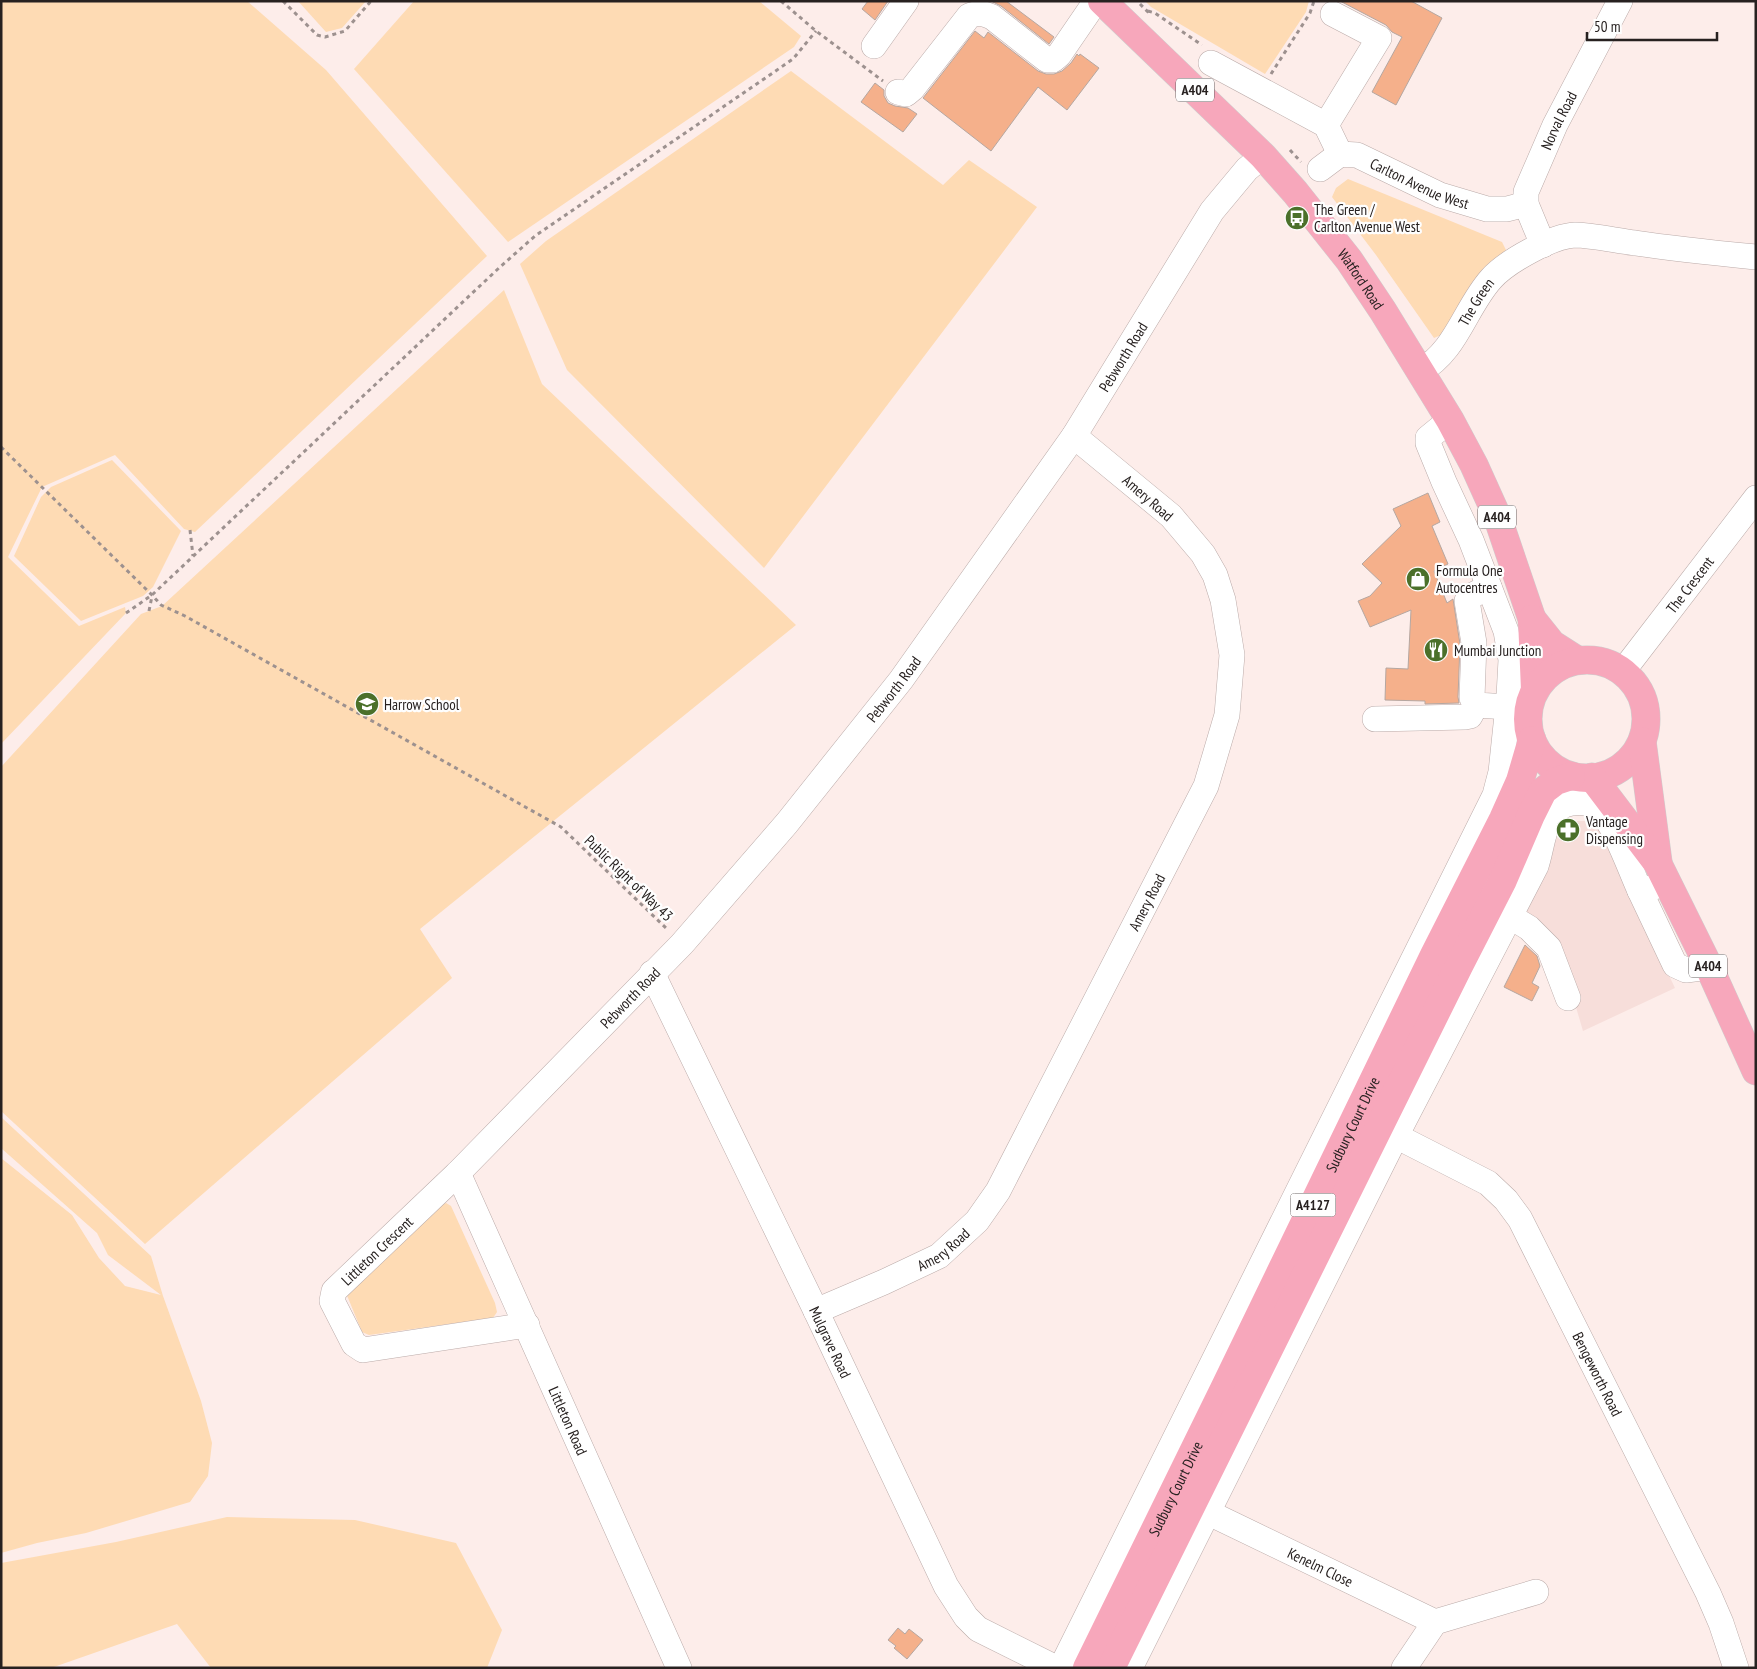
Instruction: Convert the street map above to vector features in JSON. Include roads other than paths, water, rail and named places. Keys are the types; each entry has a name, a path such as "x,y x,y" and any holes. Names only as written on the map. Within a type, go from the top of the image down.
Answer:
{"main road":[{"name":"Watford Road","path":"1102,1 1263,156 1298,195 1377,301 1450,420 1474,465 1497,516 1528,608 1535,690"},
{"name":"Watford Road","path":"1528,608 1552,644 1576,660"},
{"path":"1576,660 1602,661 1623,671 1636,685 1644,704 1646,722 1642,741 1631,758 1616,770 1582,776 1550,765 1540,755 1532,740 1528,725 1529,706 1535,690 1550,672 1576,660"},
{"name":"Sudbury Court Drive","path":"1111,1668 1160,1588 1234,1440 1233,1395 1434,955 1491,817 1520,781 1532,740"},
{"name":"A404","path":"1642,741 1663,873"},
{"name":"A404","path":"1582,776 1663,873 1709,967 1756,1071"},
{"name":"Sudbury Court Drive","path":"1086,1668 1099,1617 1349,1208 1459,966 1500,910 1543,791 1556,781 1582,776"}],"street":[{"path":"874,46 906,1"},
{"path":"898,92 906,94 912,89 969,16 982,12 992,17 1047,60 1053,60 1059,55 1096,1"},
{"name":"Norval Road","path":"1526,204 1526,192 1555,125 1620,1"},
{"path":"1323,8 1380,38 1326,125"},
{"path":"1207,54 1261,89 1326,125 1340,154 1320,169"},
{"name":"Carlton Avenue West","path":"1340,154 1357,155 1440,196 1487,208 1507,209 1526,204"},
{"name":"Pebworth Road","path":"458,1173 682,944 787,823 901,680 1074,436 1212,211 1247,169 1263,156"},
{"path":"1526,204 1543,245 1574,235 1756,257"},
{"name":"The Green","path":"1420,371 1432,364 1447,347 1476,299 1492,278 1514,261 1543,245"},
{"path":"1450,420 1428,438 1428,443 1471,540 1493,597 1506,631 1511,660 1501,772 1494,795 1491,817"},
{"name":"Amery Road","path":"816,1311 939,1256 977,1221 998,1191 1206,786 1227,715 1232,656 1223,600 1215,575 1203,554 1171,516 1074,436"},
{"name":"The Crescent","path":"1623,671 1751,513"},
{"path":"1476,705 1472,698 1474,643 1467,601 1473,595 1493,597 1528,608"},
{"path":"1476,705 1508,707"},
{"path":"1375,719 1465,717 1470,716 1476,705"},
{"path":"1568,998 1549,948 1529,928 1500,910 1536,866 1549,821 1556,810 1563,805 1574,802 1586,803 1596,807 1605,816 1675,965 1686,970 1709,967"},
{"name":"Sudbury Court Drive","path":"1061,1668 1099,1617 1491,817"},
{"path":"1640,891 1663,873"},
{"name":"Sudbury Court Drive","path":"1130,1668 1160,1588 1207,1512 1234,1440 1349,1208 1396,1136 1500,910"},
{"path":"1434,955 1459,966"},
{"name":"Mulgrave Road","path":"652,973 956,1604 978,1629 1056,1668"},
{"name":"Bengeworth Road","path":"1396,1136 1488,1183 1506,1200 1520,1219 1708,1593 1736,1668"},
{"name":"Littleton Road","path":"458,1173 678,1668"},
{"name":"Littleton Crescent","path":"458,1173 334,1292 332,1301 354,1344 364,1350 527,1326"},
{"name":"Kenelm Close","path":"1207,1512 1435,1622"},
{"path":"1404,1668 1435,1622 1536,1592"}],"place":[{"name":"The Green / Carlton Avenue West","path":"1297,218"},
{"name":"Formula One Autocentres","path":"1418,579"},
{"name":"Mumbai Junction","path":"1436,650"},
{"name":"Harrow School","path":"367,704"},
{"name":"Vantage Dispensing","path":"1568,830"}]}
